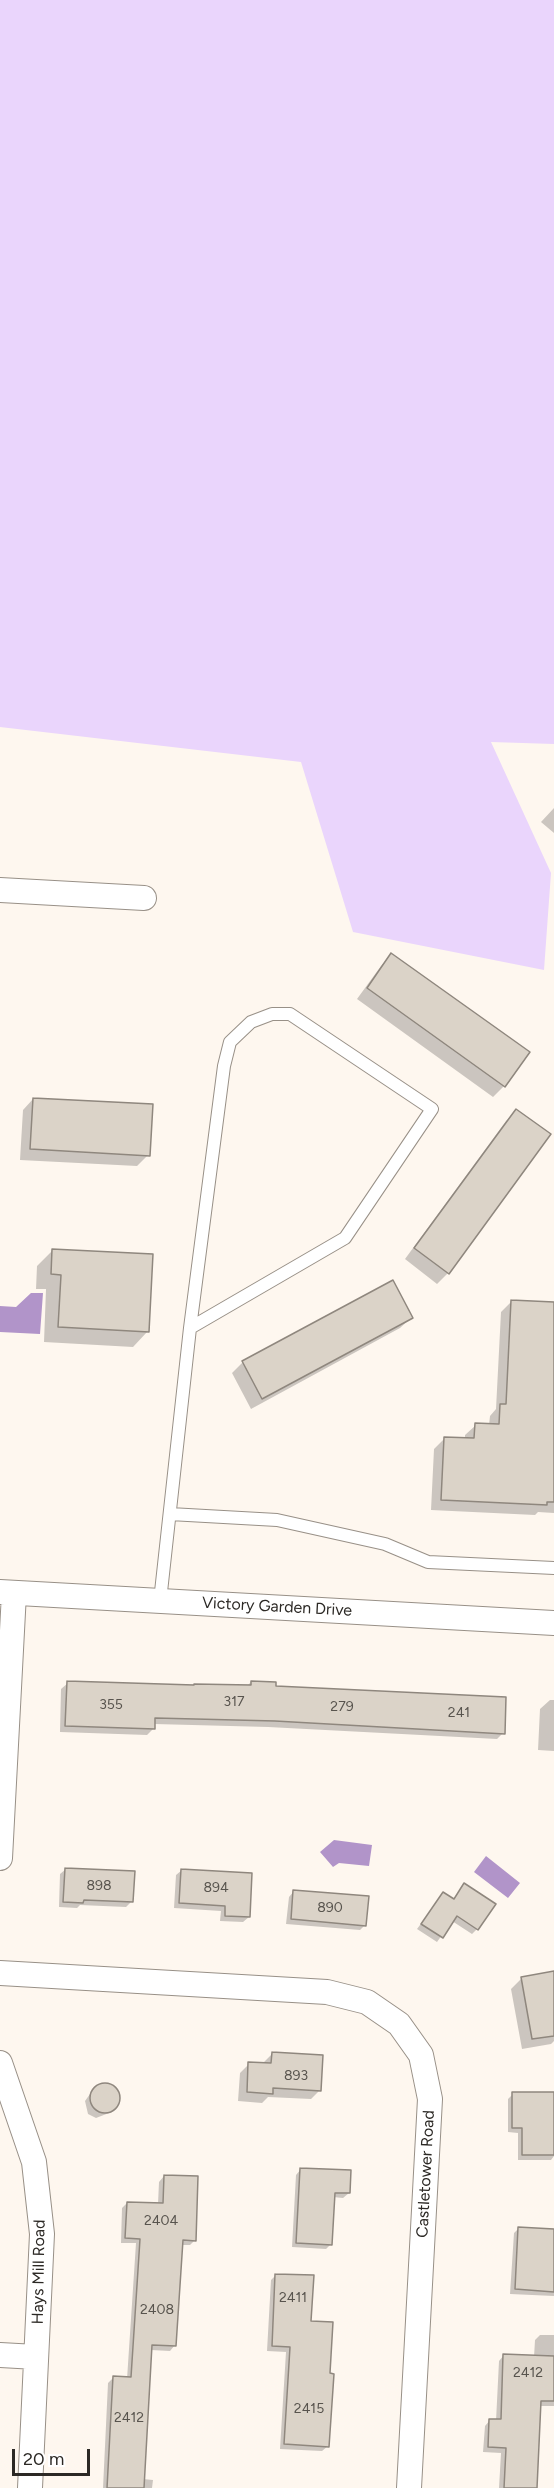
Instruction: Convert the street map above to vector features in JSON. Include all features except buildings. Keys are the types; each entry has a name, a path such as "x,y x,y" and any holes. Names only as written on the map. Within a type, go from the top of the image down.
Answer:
{"street":[{"path":"0,890 144,898"},
{"path":"0,1858 7,1592"},
{"name":"Victory Garden Drive","path":"7,1592 554,1623"},
{"name":"Castletower Road","path":"0,1973 327,1992 367,2002 399,2024 421,2055 430,2100 409,2488"},
{"name":"Hays Mill Road","path":"0,2062 33,2162 42,2234 30,2488"},
{"path":"0,2355 36,2357"}],"lane":[{"path":"160,1601 190,1328 224,1066 230,1042 251,1022 272,1014 291,1014 432,1109 345,1238 190,1328"},
{"path":"170,1514 277,1520 385,1544 428,1562 554,1568"}],"shaded area":[{"path":"0,0 554,0 554,744 491,742 551,873 544,970 353,932 301,762 0,727"},
{"path":"31,1293 43,1293 40,1334 0,1332 0,1306 16,1307"},
{"path":"334,1840 372,1845 369,1866 339,1863 333,1867 320,1852"},
{"path":"486,1856 520,1883 508,1898 474,1872"}]}
